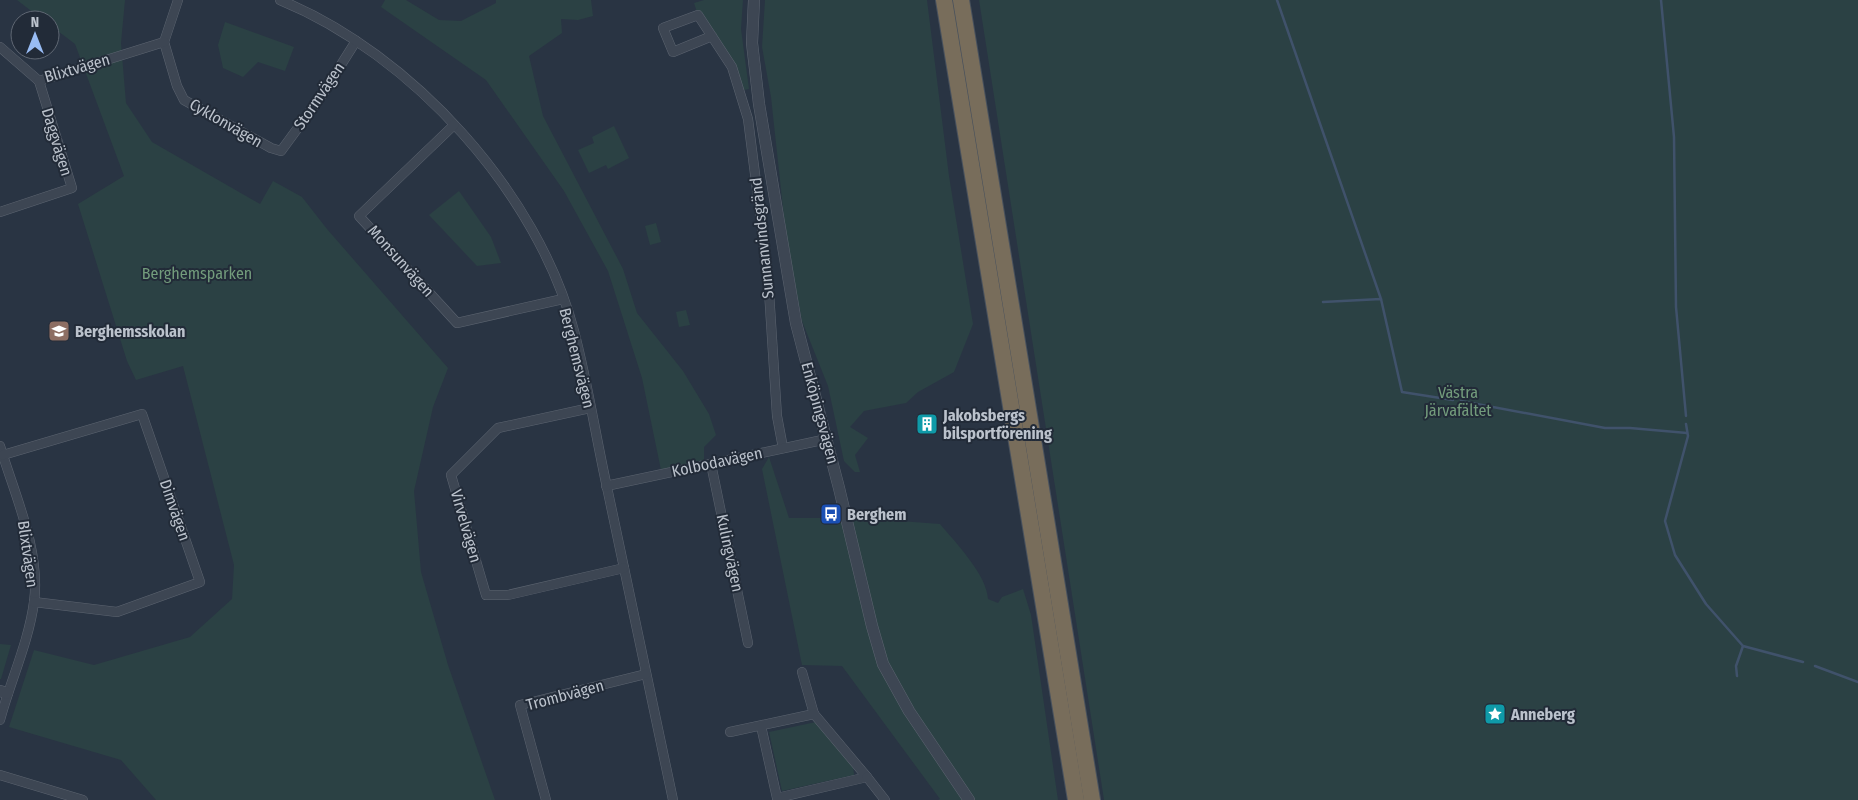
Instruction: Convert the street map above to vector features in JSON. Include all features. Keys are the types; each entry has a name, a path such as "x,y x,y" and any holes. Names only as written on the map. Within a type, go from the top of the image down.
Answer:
{"highway":[{"path":"944,0 1076,800"},
{"path":"961,0 1092,800"}],"street":[{"path":"164,42 178,0"},
{"name":"Berghemsvägen","path":"280,0 299,8 356,41 411,83 476,147 506,186 537,238 574,330 674,800"},
{"name":"Enköpingsvägen","path":"754,0 752,43 780,236 796,323 827,439 872,626 883,664 908,710 970,800"},
{"name":"Sunnanvindsgränd","path":"712,36 673,52 663,28 698,15 712,36 732,67 748,119 768,276 776,416 783,448"},
{"name":"Stormvägen","path":"281,151 322,95 356,41"},
{"name":"Blixtvägen","path":"0,47 39,81 164,42"},
{"name":"Cyklonvägen","path":"164,42 177,86 184,100 272,148 281,151"},
{"name":"Daggvägen","path":"0,212 72,188 39,81"},
{"name":"Monsunvägen","path":"454,125 359,216 457,323 563,299"},
{"name":"Virvelvägen","path":"590,408 498,428 451,475 486,595 508,595 624,568"},
{"name":"Dimvägen","path":"1,450 142,414 200,582 117,612 34,602"},
{"name":"Kolbodavägen","path":"606,486 827,439"},
{"name":"Blixtvägen","path":"0,720 4,692 34,602 34,574 30,546 22,514 1,450"},
{"name":"Kulingvägen","path":"711,464 748,643"},
{"path":"802,672 814,714 885,800"},
{"name":"Trombvägen","path":"546,800 520,705 646,674"},
{"path":"730,732 814,714"},
{"path":"761,726 775,799 867,777"},
{"path":"0,775 83,800"}],"green space":[{"name":"Berghemsparken","path":"17,0 125,0 121,43 126,103 152,142 260,204 273,181 302,197 327,229 448,368 433,407 414,491 421,572 448,665 495,800 156,800 121,760 9,727 34,650 94,665 190,637 232,599 234,565 183,366 136,380 127,361 78,204 124,176 75,44 60,33 60,10 30,10"},
{"path":"385,0 406,0 439,20 461,21 496,3 496,0 591,0 593,16 578,20 561,19 562,33 529,56 543,116 623,269 637,313 683,371 709,414 716,435 704,447 704,460 661,470 642,378 608,271 564,191 486,80 381,7"},
{"path":"704,0 743,0 741,29 749,89 739,91 732,67 698,15 694,3"},
{"path":"765,0 927,0 949,176 973,324 954,372 918,392 906,403 864,411 850,427 868,438 855,455 860,472 855,472 844,461 828,386 802,321 786,236 771,97 762,47"},
{"name":"Västra Järvafältet","path":"979,0 1858,0 1858,800 1104,800"},
{"path":"225,22 294,47 285,71 258,62 243,77 223,68 218,45"},
{"path":"614,126 629,158 608,169 606,165 589,173 578,150 594,143 592,137"},
{"path":"459,191 491,237 501,263 477,266 429,215"},
{"path":"656,223 661,242 650,245 645,226"},
{"path":"686,310 690,325 679,327 676,312"},
{"path":"769,457 789,518 860,518 940,524 977,570 988,599 998,603 1002,597 1023,589 1031,615 1058,800 938,800 940,799 842,666 802,665 762,469"},
{"path":"0,644 11,645 1,679 0,679"},
{"path":"816,722 853,765 854,775 782,791 769,732"}],"waterway":[{"path":"1277,0 1381,299"},
{"path":"1661,0 1674,137 1676,307 1686,416"},
{"path":"1323,302 1381,299 1402,392 1453,400"},
{"path":"1461,401 1605,428 1630,428 1687,433"},
{"path":"1686,424 1688,436 1665,521 1675,555 1706,604 1743,646 1803,662"},
{"path":"1737,676 1736,666 1743,646"},
{"path":"1815,666 1858,682"}],"place":[{"name":"Berghemsskolan","path":"59,331"},
{"name":"Jakobsbergs bilsportförening","path":"927,424"},
{"name":"Berghem","path":"831,514"},
{"name":"Anneberg","path":"1495,714"}]}
